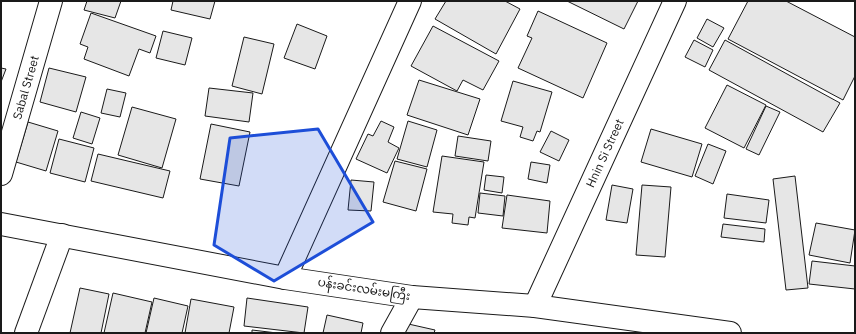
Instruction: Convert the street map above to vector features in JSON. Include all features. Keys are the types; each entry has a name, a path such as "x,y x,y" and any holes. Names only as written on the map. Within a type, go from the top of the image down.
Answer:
{"street":[{"name":"Sabal Street","path":"1,174 51,1"},
{"path":"285,278 410,1"},
{"name":"Hnin Si Street","path":"535,306 675,1"},
{"name":"ပန်းခင်းလမ်းမကြီး","path":"1,224 285,278 412,297 535,306 730,333"},
{"path":"26,333 62,235"},
{"path":"392,333 412,297"}],"highlighted area":[{"path":"318,129 373,222 274,281 214,245 230,138"}],"building":[{"path":"87,1 121,1 115,18 84,10"},
{"path":"173,1 215,1 210,19 171,10"},
{"path":"446,1 505,1 520,9 496,54 435,19"},
{"path":"567,1 638,1 624,29"},
{"path":"748,1 786,1 855,37 855,76 843,100 728,39"},
{"path":"538,11 607,43 583,98 518,68 532,38 527,36"},
{"path":"91,13 156,36 150,53 139,49 129,76 84,59 88,47 80,44"},
{"path":"707,19 724,28 713,47 697,38"},
{"path":"297,24 327,36 315,69 284,58"},
{"path":"433,26 499,61 483,90 463,80 457,91 411,66"},
{"path":"163,31 192,38 185,65 156,58"},
{"path":"244,37 274,44 262,94 232,86"},
{"path":"694,40 713,50 705,67 685,57"},
{"path":"725,40 840,103 823,132 709,70"},
{"path":"1,68 6,69 1,82"},
{"path":"49,68 86,77 76,112 40,102"},
{"path":"419,80 480,99 468,135 407,115"},
{"path":"513,81 552,92 540,132 537,131 533,141 520,137 523,127 501,121"},
{"path":"727,85 766,105 744,148 705,128"},
{"path":"209,88 253,93 249,122 205,116"},
{"path":"107,89 126,93 120,117 101,113"},
{"path":"766,106 780,112 759,155 746,149"},
{"path":"132,107 176,119 162,168 118,155"},
{"path":"81,112 100,118 92,144 73,138"},
{"path":"381,121 394,127 388,142 399,148 387,173 356,159 368,134 373,136"},
{"path":"408,121 437,130 427,167 397,159"},
{"path":"28,122 58,131 46,171 16,162"},
{"path":"211,124 250,132 239,186 200,179"},
{"path":"651,129 702,144 692,177 641,162"},
{"path":"551,131 569,140 559,161 540,152"},
{"path":"458,136 491,141 488,161 455,156"},
{"path":"59,139 94,148 85,182 50,173"},
{"path":"708,144 726,151 713,184 695,176"},
{"path":"98,154 170,171 163,198 91,181"},
{"path":"442,156 484,162 475,218 469,217 468,225 452,223 453,214 433,212"},
{"path":"395,161 427,169 416,211 383,202"},
{"path":"531,162 550,165 547,183 528,179"},
{"path":"486,175 504,177 502,193 484,190"},
{"path":"795,176 808,288 786,290 773,179"},
{"path":"351,180 374,182 371,211 348,210"},
{"path":"612,185 633,189 627,223 606,220"},
{"path":"642,185 671,187 665,257 636,255"},
{"path":"480,193 505,196 503,216 478,213"},
{"path":"727,194 769,200 766,223 724,218"},
{"path":"507,195 550,201 547,233 502,228"},
{"path":"816,223 855,230 850,263 809,255"},
{"path":"723,224 765,229 764,242 721,237"},
{"path":"812,261 855,266 855,289 809,284"},
{"path":"80,288 109,294 101,333 70,333"},
{"path":"113,293 152,302 145,333 104,333"},
{"path":"154,298 188,306 182,333 146,333"},
{"path":"247,298 308,307 304,333 244,326"},
{"path":"191,299 234,307 229,333 185,333"},
{"path":"327,315 363,323 361,333 323,333"},
{"path":"404,323 435,330 434,333 401,333"},
{"path":"252,330 277,333 252,333"}]}
